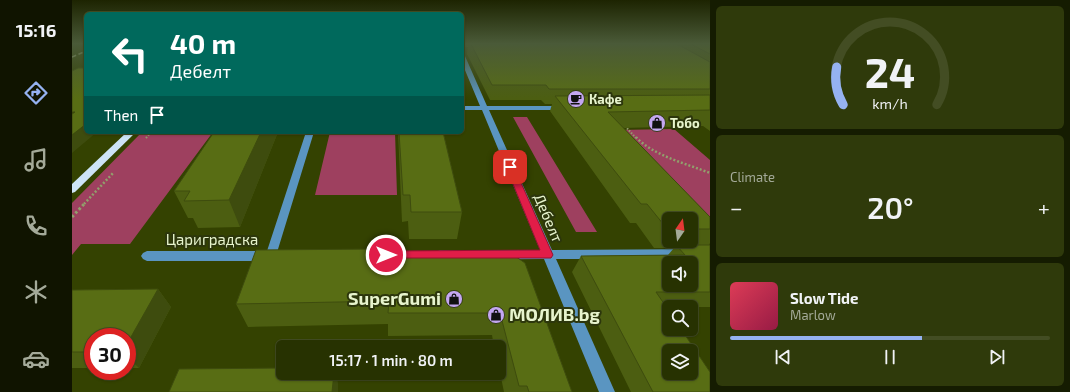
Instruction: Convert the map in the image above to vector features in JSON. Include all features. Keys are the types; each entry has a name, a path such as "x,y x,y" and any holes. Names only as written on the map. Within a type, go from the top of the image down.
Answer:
{"main road":[{"path":"72,190 130,134"}],"street":[{"name":"Дебелт","path":"469,62 484,108 607,392"},
{"path":"464,108 574,108"},
{"path":"271,256 309,134"},
{"path":"432,255 710,254"},
{"name":"Цариградска","path":"147,256 286,256"}],"path":[{"path":"621,123 642,144 652,150 710,173"}],"shaded area":[{"path":"513,117 527,117 597,232 576,232"},
{"path":"674,129 710,160 710,226 698,212 617,130"},
{"path":"140,134 212,134 130,244 81,244 72,255 72,203"},
{"path":"330,134 395,134 397,195 315,195"}],"building":[{"path":"480,62 710,62 710,89 549,89 546,85 492,85"},
{"path":"78,68 84,68 84,126 72,135 72,114 75,112 72,112 72,71"},
{"path":"710,95 710,110 608,112 710,217 710,229 698,229 698,212 662,212 662,223 647,204 641,204 555,96"},
{"path":"213,134 260,134 229,200 184,201 190,191 174,191"},
{"path":"399,134 443,134 462,212 411,212 410,195 403,195"},
{"path":"698,245 710,245 710,292 698,292 698,256 662,256 662,292 656,292 662,301 662,336 686,336 691,344 662,344 662,380 698,380 698,354 710,372 710,392 653,392 581,256 685,255 679,248 698,248"},
{"path":"378,249 378,254 515,256 525,263 572,392 529,392 527,386 519,386 500,313 388,313 389,301 236,304 256,250"},
{"path":"158,289 136,328 84,328 84,352 72,352 72,290"},
{"path":"276,368 276,380 333,380 332,392 169,392 179,369"}],"place":[{"name":"Кафе","path":"576,99"},
{"name":"Тобо","path":"657,123"},
{"name":"SuperGumi","path":"454,299"},
{"name":"МОЛИВ.bg","path":"496,315"}],"route":[{"path":"386,255 548,255 510,167"}]}
